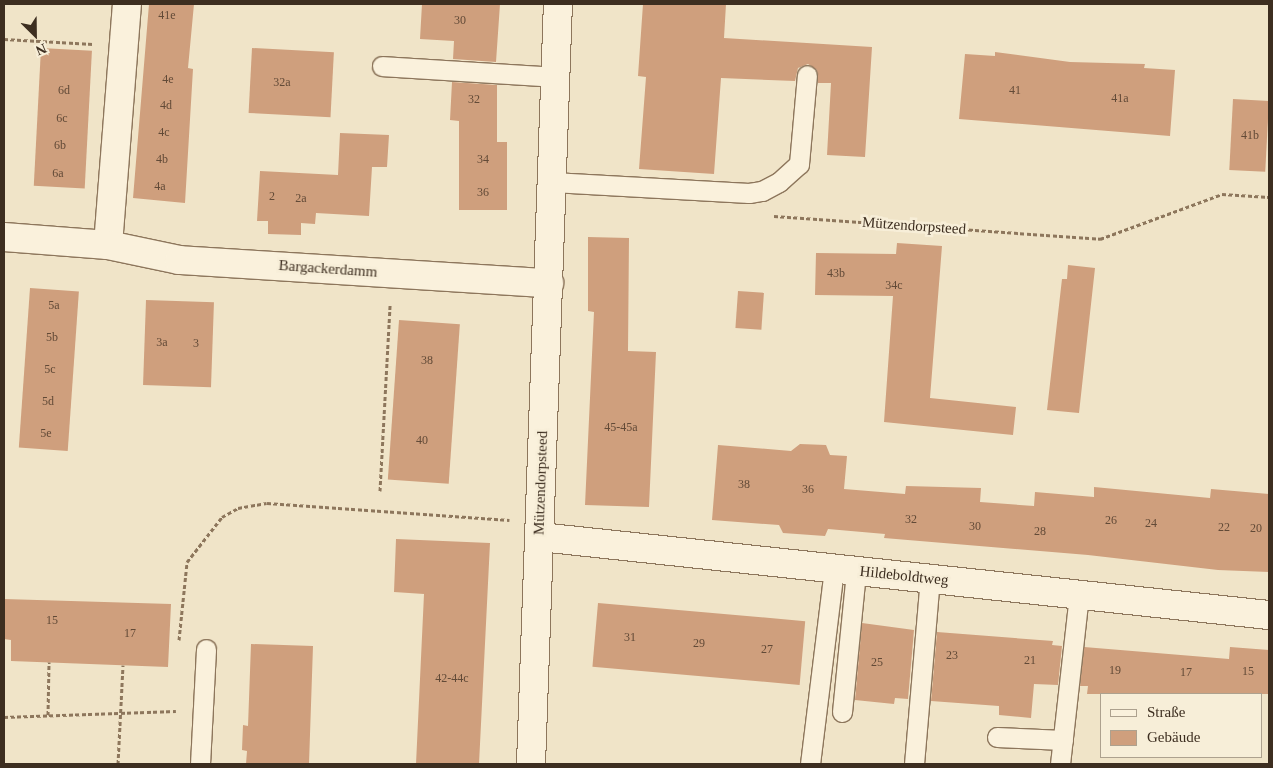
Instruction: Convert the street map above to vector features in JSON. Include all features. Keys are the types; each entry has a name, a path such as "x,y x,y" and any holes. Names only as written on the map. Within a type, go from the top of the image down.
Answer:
{"street":[{"name":"Mützendorpsteed","path":"532,764 558,4"},
{"path":"108,245 127,8"},
{"name":"Bargackerdamm","path":"4,237 108,245 179,260 548,283"},
{"name":"Hildeboldtweg","path":"540,530 930,579 1269,615"}],"lane":[{"path":"382,66 556,77"},
{"path":"552,182 749,193 762,191 779,182 799,164 807,75"},
{"path":"842,712 845,569"},
{"path":"810,764 845,569"},
{"path":"914,764 930,579"},
{"path":"1060,764 1079,594"},
{"path":"200,764 206,649"},
{"path":"997,737 1063,740"}],"path":[{"path":"4,39 124,45"},
{"name":"Mützendorpsteed","path":"771,216 1100,239 1222,194 1269,197"},
{"path":"380,491 391,273"},
{"path":"179,642 187,562 222,516 238,508 267,503 540,530"},
{"path":"48,715 49,662"},
{"path":"118,764 122,665"},
{"path":"4,717 176,711 177,701"}],"building":[{"path":"149,4 194,4 188,68 193,69 185,203 133,198"},
{"path":"422,4 500,4 496,62 453,59 454,41 420,39"},
{"path":"643,4 726,4 724,38 872,47 865,157 827,155 831,83 818,83 817,70 808,64 798,68 795,81 721,78 714,174 639,169 646,77 638,76"},
{"path":"41,48 92,51 85,188 34,186"},
{"path":"252,48 334,52 330,117 249,113"},
{"path":"995,52 1070,62 1145,64 1144,68 1175,70 1170,136 959,119 965,54 995,56"},
{"path":"452,82 497,85 497,142 507,142 507,210 459,210 459,121 450,120"},
{"path":"1233,99 1269,101 1265,172 1229,170"},
{"path":"340,133 389,135 387,167 372,167 369,216 316,213 315,224 301,223 301,235 268,234 268,221 257,221 260,171 338,175"},
{"path":"588,237 629,238 628,351 656,352 649,507 585,505 594,312 588,311"},
{"path":"897,243 942,246 930,398 1016,407 1013,435 884,422 893,296 815,295 816,253 896,254"},
{"path":"1068,265 1095,268 1079,413 1047,410 1062,279 1067,279"},
{"path":"30,288 79,291 68,451 19,448"},
{"path":"738,291 764,293 761,330 735,328"},
{"path":"146,300 214,302 211,387 143,385"},
{"path":"399,320 460,324 449,484 388,480"},
{"path":"800,444 826,445 830,455 847,456 844,489 905,494 906,486 981,488 980,502 1034,506 1035,492 1094,497 1094,487 1210,498 1211,489 1269,494 1269,572 1218,570 1088,555 884,538 885,534 828,529 825,536 783,533 779,525 712,520 718,445 791,451"},
{"path":"396,539 490,543 479,764 416,764 424,594 394,592"},
{"path":"4,599 171,604 168,667 11,661 11,640 4,639"},
{"path":"598,603 805,621 800,685 592,667"},
{"path":"862,623 914,630 908,699 895,698 894,704 855,700"},
{"path":"937,632 1053,641 1052,645 1062,646 1058,685 1034,684 1031,718 999,715 999,706 931,701"},
{"path":"251,644 313,646 309,764 246,764 247,751 242,750 243,725 248,726"},
{"path":"1084,647 1229,659 1230,647 1269,650 1269,694 1087,694 1088,686 1080,686"}]}
